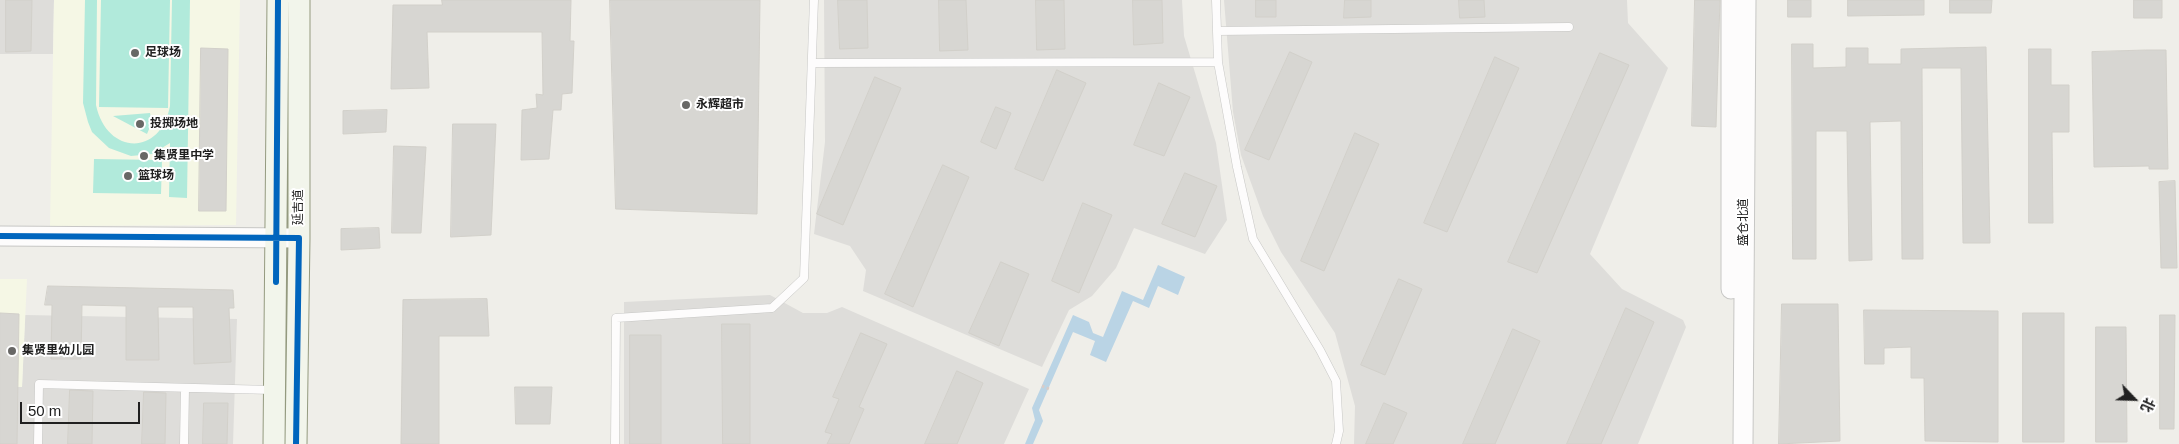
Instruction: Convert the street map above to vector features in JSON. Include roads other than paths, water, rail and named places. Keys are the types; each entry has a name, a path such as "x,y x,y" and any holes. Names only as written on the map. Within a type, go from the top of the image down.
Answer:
{"main road":[{"name":"延吉道","path":"278,0 276,243 285,390 296,444"},
{"name":"延吉道","path":"274,444 285,390 299,243 299,0"}],"street":[{"name":"盛仓北道","path":"1731,0 1731,444"},
{"name":"盛仓北道","path":"1743,444 1746,0"},
{"path":"0,236 276,243"},
{"path":"0,245 299,243"}],"lane":[{"path":"615,444 616,318 772,308 804,278 814,0"},
{"path":"1216,0 1218,62 1237,167 1253,239 1320,350 1336,381 1339,431 1336,444"},
{"path":"1217,31 1569,27"},
{"path":"813,63 1218,62"},
{"path":"38,444 39,384 285,390"},
{"path":"184,388 184,444"}],"water":[{"path":"1158,265 1185,277 1178,295 1158,286 1149,308 1133,301 1106,362 1090,355 1095,341 1073,332 1039,410 1043,421 1033,444 1025,444 1035,420 1032,408 1073,315 1089,322 1093,333 1103,337 1122,291 1143,300"}],"place":[{"name":"足球场","path":"135,53"},
{"name":"永辉超市","path":"686,105"},
{"name":"投掷场地","path":"140,124"},
{"name":"集贤里中学","path":"144,156"},
{"name":"篮球场","path":"128,176"},
{"name":"集贤里幼儿园","path":"12,351"}]}
